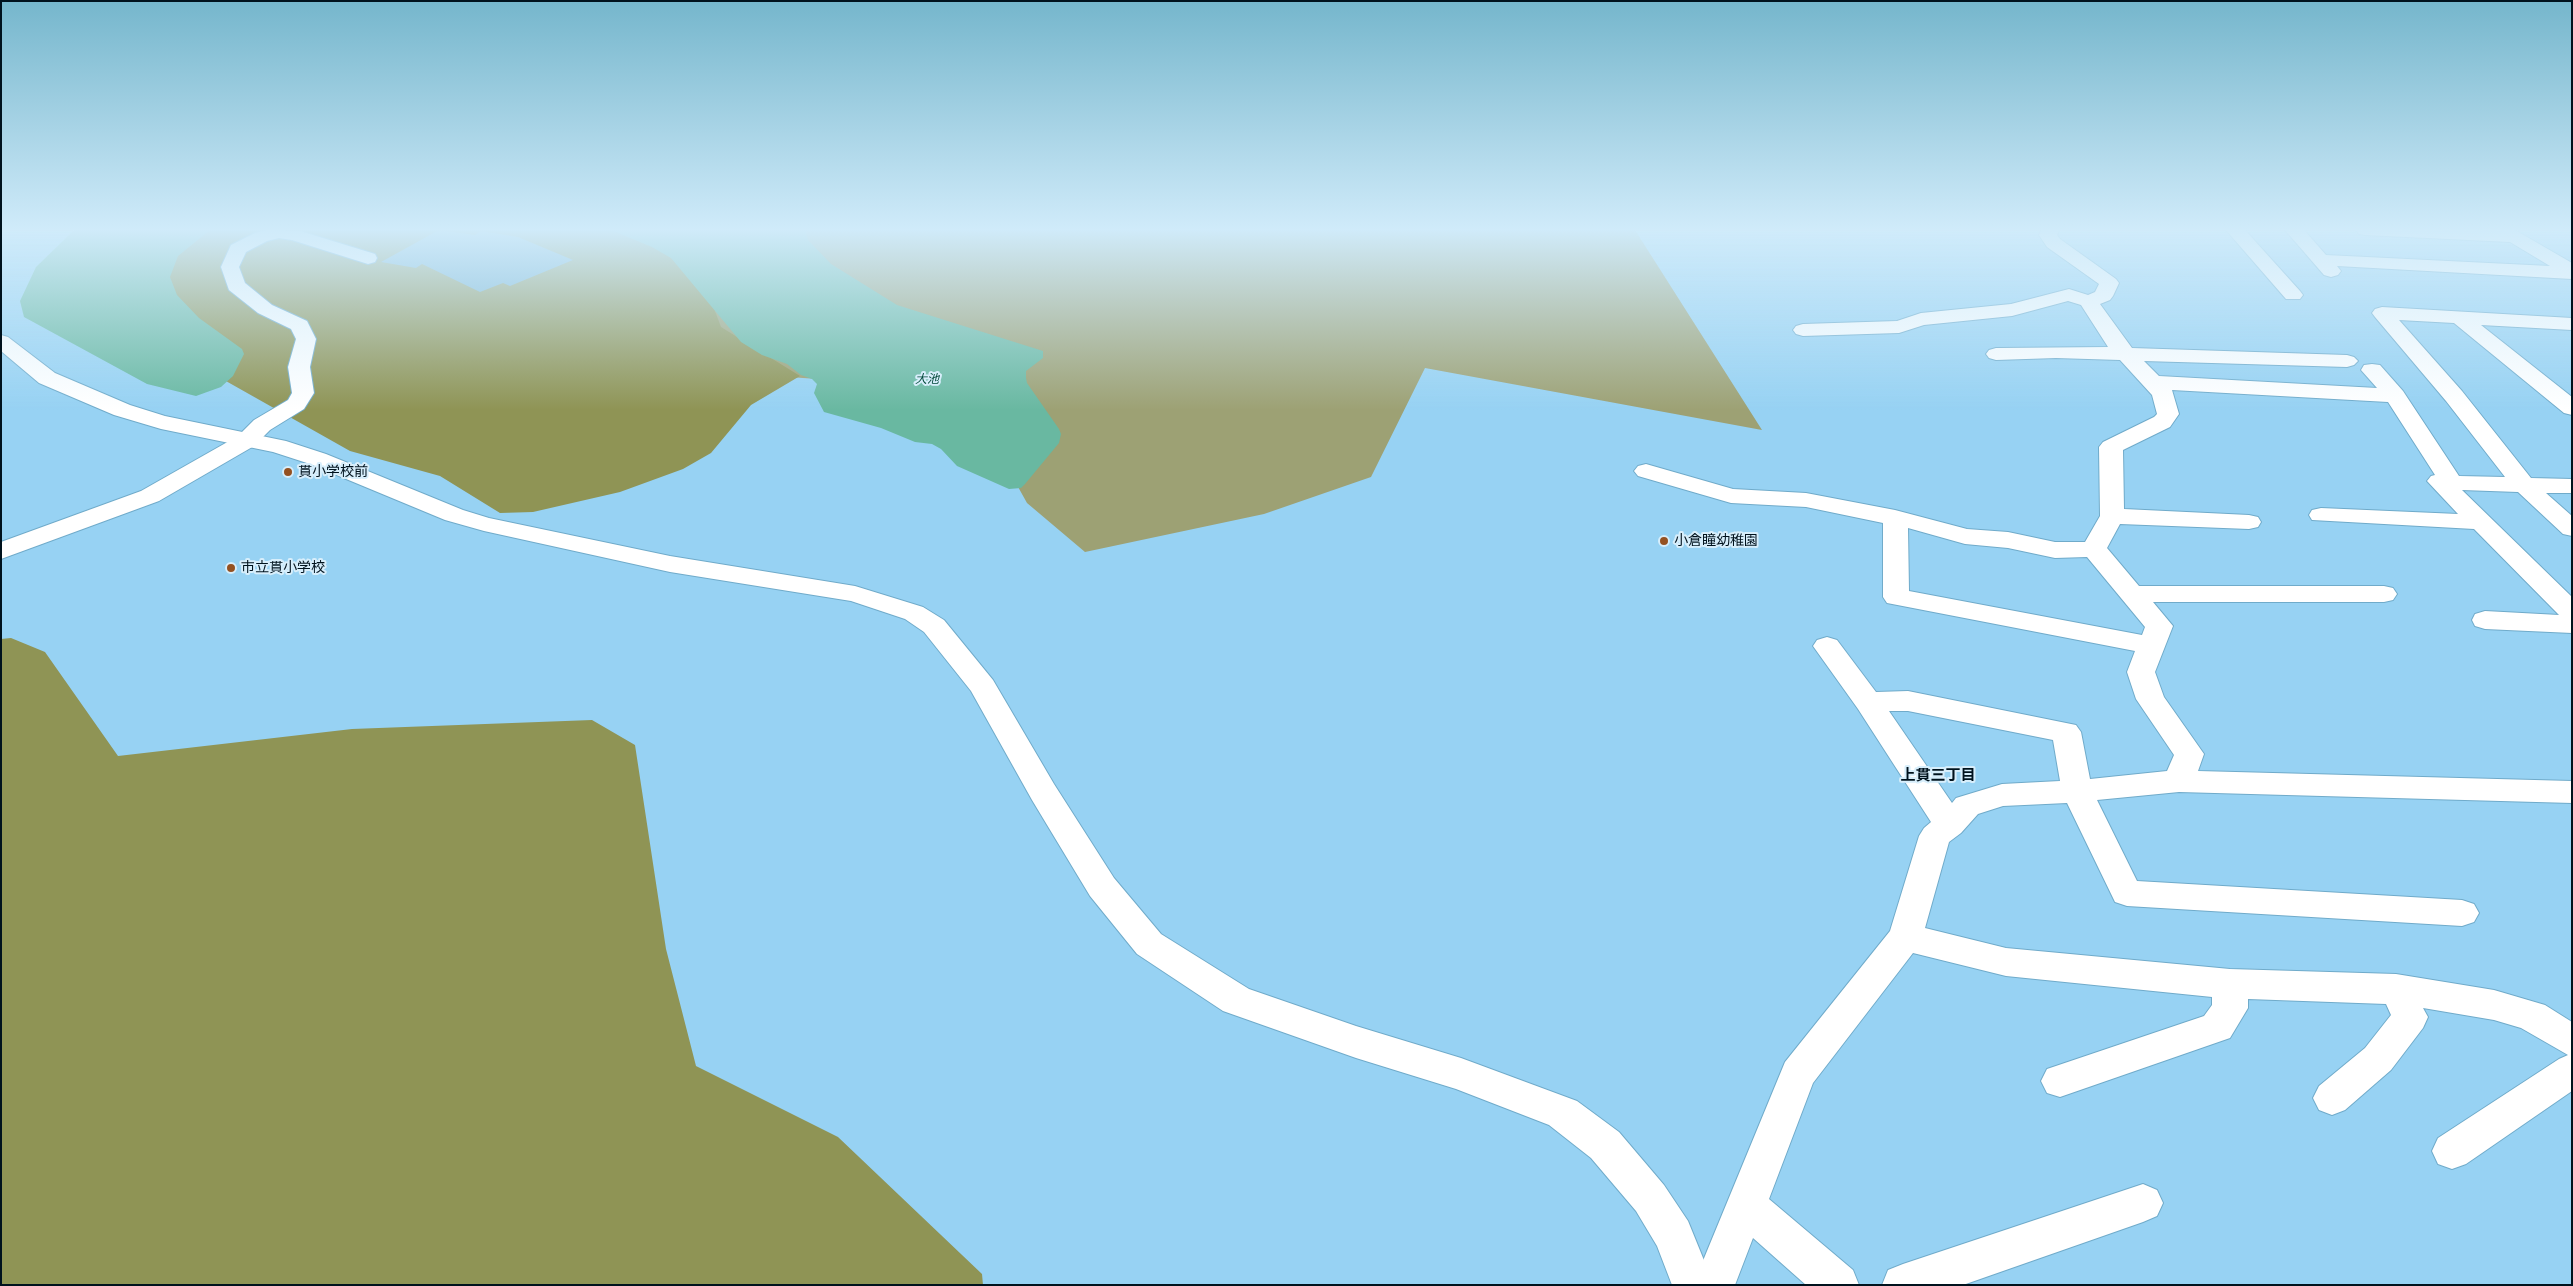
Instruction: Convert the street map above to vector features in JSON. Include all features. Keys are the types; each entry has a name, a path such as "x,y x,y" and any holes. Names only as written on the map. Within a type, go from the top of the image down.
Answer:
{"street":[{"path":"5,545 150,496 246,440 262,425 296,404 303,393 299,366 306,338 300,325 265,309 241,290"},
{"path":"1803,330 1899,327 1921,319 2012,310 2069,295 2088,301 2103,296 2106,290"},
{"path":"2289,290 2293,295"},
{"path":"2088,301 2116,344 2164,393 2168,414 2162,422 2111,447 2112,516 2094,549"},
{"path":"2569,326 2382,313 2454,396 2523,484 2572,529"},
{"path":"2460,318 2572,408"},
{"path":"1,341 47,378 122,410 161,422 278,446 318,459 454,515 484,524 670,564 855,594 914,614 934,626 961,657 983,687 1043,792 1102,887 1149,944 1236,1000 1356,1042 1461,1074 1563,1113 1605,1145 1650,1198 1674,1235 1693,1285"},
{"path":"1996,354 2056,352 2125,353 2347,361"},
{"path":"2372,370 2395,396 2452,483"},
{"path":"2153,382 2395,396"},
{"path":"1646,471 1731,496 1806,500 1895,517 1965,536 2008,540 2055,550 2094,549"},
{"path":"2572,486 2452,483 2439,481 2572,612"},
{"path":"2321,515 2479,522"},
{"path":"2112,516 2249,522"},
{"path":"1895,517 1896,598 2153,646"},
{"path":"2094,549 2159,626 2153,646 2141,672 2150,698 2189,754 2179,782"},
{"path":"2132,594 2384,594"},
{"path":"2485,620 2572,624"},
{"path":"1827,646 1868,702 1950,825"},
{"path":"1868,702 1908,701 2066,732 2077,791 2127,893 2462,913"},
{"path":"1714,1285 1798,1074 1905,937 1936,836 1950,825 1967,806 2002,795 2077,791 2179,782 2513,792 2572,792"},
{"path":"1905,937 2006,962 2230,984 2396,989 2494,1005 2532,1016 2572,1041"},
{"path":"2060,1081 2217,1028 2230,1008 2230,984"},
{"path":"2332,1098 2378,1059 2410,1017 2396,989"},
{"path":"2452,1151 2572,1070"},
{"path":"1903,1285 2143,1203"},
{"path":"1746,1204 1838,1285"}],"shaded area":[{"path":"163,290 706,290 721,327 800,376 751,405 711,453 683,469 620,492 533,512 500,513 440,476 350,451 178,354"},
{"path":"395,290 1673,290 1762,430 1425,368 1371,477 1264,514 1085,552 1027,503 987,431 833,380 622,366"},
{"path":"11,638 45,652 118,756 352,729 592,720 635,745 666,949 696,1066 838,1137 982,1274 983,1285 1,1285 1,639"}],"water":[{"path":"25,290 175,290 177,295 199,318 242,349 244,354 233,376 221,387 196,396 147,384 24,317 20,301"},
{"name":"大池","path":"698,290 873,290 897,305 1043,351 1043,358 1026,371 1026,378 1027,383 1059,429 1061,434 1059,443 1021,488 1009,489 957,466 941,449 932,444 915,442 881,428 824,412 814,393 817,384 812,379 801,375 787,364 762,355 741,342"}],"place":[{"name":"貫小学校前","path":"288,472"},
{"name":"小倉瞳幼稚園","path":"1664,541"},
{"name":"市立貫小学校","path":"231,568"}],"district":[{"name":"上貫三丁目","path":"1938,776"}]}
